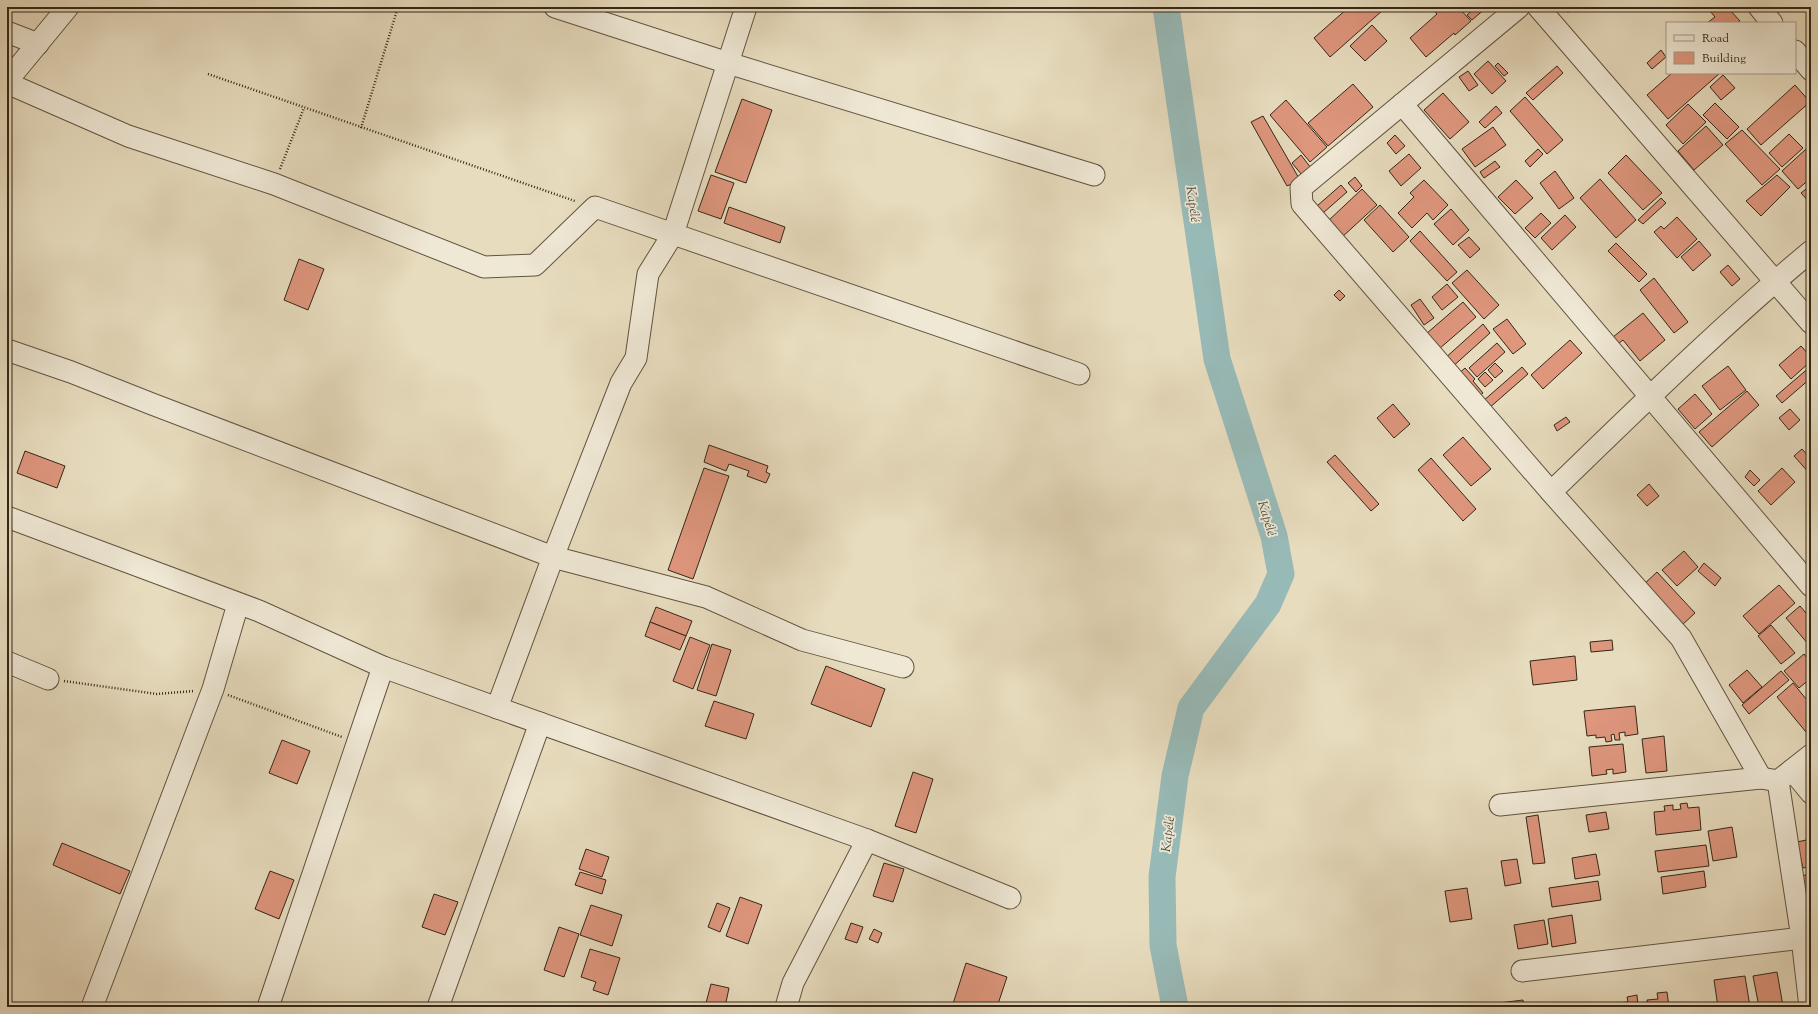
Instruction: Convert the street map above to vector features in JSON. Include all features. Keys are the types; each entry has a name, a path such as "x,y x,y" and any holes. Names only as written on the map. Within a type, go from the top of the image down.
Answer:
{"street":[{"path":"68,7 7,82 128,136 274,184 484,267 535,265 595,207 1079,374"},
{"path":"555,7 728,63 1094,176"},
{"path":"497,708 553,557 621,383 636,358 648,274 672,234 746,7"},
{"path":"1519,7 1301,188 1302,204 1551,492 1681,638 1777,776 1807,937 1810,1007"},
{"path":"1538,7 1811,323"},
{"path":"1758,7 1771,22"},
{"path":"7,32 38,44"},
{"path":"1796,52 1811,70"},
{"path":"1402,104 1811,586"},
{"path":"1551,492 1650,396 1811,251"},
{"path":"7,350 72,372 553,557 706,597 802,640 903,667"},
{"path":"7,517 238,604 383,667 867,840 1010,898"},
{"path":"92,1007 213,689 238,604"},
{"path":"7,662 48,679"},
{"path":"268,1007 383,667"},
{"path":"438,1007 540,723"},
{"path":"1500,805 1777,776 1811,756"},
{"path":"1777,776 1811,793"},
{"path":"776,1007 793,983 867,840"},
{"path":"1522,971 1807,937"},
{"path":"786,1007 793,983"}],"path":[{"path":"361,128 398,7"},
{"path":"208,74 361,128 595,207"},
{"path":"274,184 304,108"}],"building":[{"path":"1349,7 1380,7 1383,10 1330,57 1314,38"},
{"path":"1431,7 1458,7 1471,21 1455,35 1454,33 1426,57 1410,38 1437,14"},
{"path":"1476,7 1487,7 1472,20 1467,15"},
{"path":"1567,7 1580,7 1580,10 1567,12"},
{"path":"1716,7 1731,7 1729,9 1740,21 1708,22 1715,17 1710,11"},
{"path":"1372,25 1387,41 1365,61 1350,46"},
{"path":"1661,50 1666,57 1652,69 1647,63"},
{"path":"1488,61 1506,81 1492,94 1474,74"},
{"path":"1498,63 1508,73 1504,76 1495,66"},
{"path":"1557,66 1563,73 1533,100 1526,93"},
{"path":"1468,71 1478,85 1469,91 1459,77"},
{"path":"1671,74 1719,74 1668,119 1647,95"},
{"path":"1723,75 1735,88 1721,100 1710,87"},
{"path":"1353,84 1373,107 1328,146 1308,123"},
{"path":"1795,85 1810,102 1761,145 1747,129"},
{"path":"1443,93 1469,122 1450,139 1424,110"},
{"path":"1525,97 1563,140 1547,154 1510,111"},
{"path":"742,99 772,110 746,183 715,172"},
{"path":"1286,100 1327,147 1310,162 1270,115"},
{"path":"1715,103 1739,127 1727,139 1703,115"},
{"path":"1688,104 1706,122 1683,144 1666,125"},
{"path":"1496,106 1502,113 1485,128 1479,122"},
{"path":"1263,116 1300,180 1287,186 1251,122"},
{"path":"1706,126 1723,145 1694,170 1678,151"},
{"path":"1493,127 1506,145 1475,167 1462,149"},
{"path":"1742,130 1780,169 1762,185 1725,144"},
{"path":"1789,134 1803,148 1782,167 1769,153"},
{"path":"1395,135 1405,146 1396,154 1387,143"},
{"path":"1538,149 1543,154 1530,167 1525,161"},
{"path":"1806,149 1811,155 1811,178 1798,189 1782,171"},
{"path":"1409,154 1421,168 1401,186 1389,171"},
{"path":"1301,155 1311,168 1302,175 1292,163"},
{"path":"1626,155 1662,193 1643,210 1608,173"},
{"path":"1495,161 1500,167 1484,178 1480,172"},
{"path":"1555,171 1574,198 1559,209 1540,183"},
{"path":"711,175 734,183 721,219 698,211"},
{"path":"1777,175 1790,187 1761,216 1746,201"},
{"path":"1355,177 1362,186 1356,192 1348,183"},
{"path":"1600,179 1636,220 1616,238 1580,198"},
{"path":"1424,180 1448,205 1433,220 1427,213 1412,228 1398,213 1414,197 1410,193"},
{"path":"1516,180 1533,198 1515,214 1498,197"},
{"path":"1341,185 1347,192 1323,213 1317,206"},
{"path":"1811,185 1811,204 1801,193"},
{"path":"1362,189 1377,205 1341,238 1327,222"},
{"path":"1661,198 1666,203 1643,224 1638,220"},
{"path":"1380,205 1409,237 1393,252 1364,220"},
{"path":"729,207 785,227 780,243 724,223"},
{"path":"1451,209 1469,230 1453,245 1434,224"},
{"path":"1541,213 1551,223 1535,238 1525,228"},
{"path":"1565,215 1576,227 1552,250 1541,238"},
{"path":"1677,217 1697,239 1677,258 1654,232 1661,226 1664,229"},
{"path":"1420,231 1457,272 1447,281 1410,241"},
{"path":"1469,237 1480,249 1470,258 1458,245"},
{"path":"1699,241 1711,255 1693,271 1681,257"},
{"path":"1616,243 1647,274 1639,282 1608,251"},
{"path":"299,259 324,269 308,310 284,300"},
{"path":"1728,265 1740,279 1732,286 1720,272"},
{"path":"1467,270 1499,305 1484,319 1452,283"},
{"path":"1654,278 1688,322 1674,333 1640,290"},
{"path":"1447,284 1458,297 1442,310 1432,297"},
{"path":"1339,290 1345,296 1340,301 1334,295"},
{"path":"1420,299 1434,318 1424,325 1411,305"},
{"path":"1463,302 1476,317 1439,349 1426,334"},
{"path":"1643,313 1665,340 1640,361 1623,340 1618,344 1613,337"},
{"path":"1507,319 1526,344 1513,354 1493,329"},
{"path":"1483,324 1490,333 1450,369 1443,360"},
{"path":"1570,340 1582,353 1543,389 1531,375"},
{"path":"1497,343 1505,352 1477,377 1469,368"},
{"path":"1801,346 1811,357 1811,361 1791,379 1779,365"},
{"path":"1495,363 1503,371 1495,378 1488,370"},
{"path":"1728,366 1746,390 1720,410 1702,386"},
{"path":"1811,366 1811,378 1782,403 1776,396"},
{"path":"1522,367 1528,374 1488,409 1482,402"},
{"path":"1465,368 1475,379 1473,381 1483,393 1476,399 1456,376"},
{"path":"1485,372 1493,380 1485,387 1478,379"},
{"path":"1747,391 1759,405 1712,447 1699,432"},
{"path":"1695,394 1712,414 1695,429 1678,409"},
{"path":"1393,404 1410,424 1394,438 1377,418"},
{"path":"1790,409 1800,420 1789,430 1779,418"},
{"path":"1566,417 1570,422 1557,431 1554,425"},
{"path":"1463,437 1491,469 1471,486 1443,455"},
{"path":"709,445 768,466 766,472 770,474 766,483 747,476 749,471 729,464 726,471 704,462"},
{"path":"1802,449 1811,459 1811,475 1794,456"},
{"path":"25,451 65,466 57,488 17,473"},
{"path":"1335,455 1379,504 1371,511 1327,462"},
{"path":"1431,458 1476,509 1463,521 1418,470"},
{"path":"704,468 729,476 693,579 668,570"},
{"path":"1782,468 1795,482 1771,505 1758,491"},
{"path":"1750,470 1760,480 1754,486 1745,477"},
{"path":"1649,484 1659,496 1647,506 1637,495"},
{"path":"1684,551 1698,567 1677,586 1662,570"},
{"path":"1704,563 1721,578 1715,586 1698,571"},
{"path":"1657,572 1695,613 1680,627 1642,586"},
{"path":"1779,585 1795,603 1759,634 1743,616"},
{"path":"1800,606 1811,619 1811,643 1809,645 1786,618"},
{"path":"656,607 692,621 686,636 650,622"},
{"path":"650,622 686,636 680,650 645,636"},
{"path":"1771,625 1795,653 1781,664 1758,636"},
{"path":"690,637 710,645 693,689 673,681"},
{"path":"1612,640 1613,650 1591,652 1590,642"},
{"path":"712,644 731,650 716,696 697,690"},
{"path":"1804,654 1811,663 1811,678 1799,688 1784,671"},
{"path":"1575,656 1577,680 1533,685 1530,661"},
{"path":"826,666 885,689 871,727 811,704"},
{"path":"1747,670 1762,687 1743,703 1729,685"},
{"path":"1781,671 1789,680 1749,714 1742,705"},
{"path":"1793,683 1811,705 1811,728 1806,732 1777,697"},
{"path":"714,701 754,714 746,739 705,726"},
{"path":"1635,706 1638,734 1625,736 1625,732 1619,733 1620,740 1615,740 1614,734 1611,735 1612,741 1606,742 1605,737 1596,738 1596,735 1587,736 1584,711"},
{"path":"1664,736 1667,771 1646,773 1642,739"},
{"path":"282,740 310,751 297,784 269,773"},
{"path":"1623,744 1626,772 1613,774 1613,769 1606,770 1607,774 1592,776 1589,747"},
{"path":"913,772 933,779 916,833 895,826"},
{"path":"1687,803 1688,808 1699,807 1701,830 1656,835 1654,812 1665,811 1664,806 1673,805 1673,810 1681,809 1680,804"},
{"path":"1606,812 1609,829 1589,832 1586,815"},
{"path":"1538,815 1545,863 1533,864 1526,817"},
{"path":"1732,827 1737,857 1713,861 1708,831"},
{"path":"1811,839 1811,870 1809,870 1809,867 1803,868 1797,842"},
{"path":"62,843 130,871 120,894 53,865"},
{"path":"1706,845 1709,866 1658,872 1655,851"},
{"path":"586,849 609,857 602,877 579,869"},
{"path":"1596,854 1600,875 1575,879 1572,858"},
{"path":"1517,859 1521,883 1505,886 1501,861"},
{"path":"884,863 904,869 893,902 873,896"},
{"path":"270,871 294,880 279,919 255,909"},
{"path":"1704,871 1706,887 1663,894 1661,877"},
{"path":"580,872 606,880 602,894 575,885"},
{"path":"1811,874 1811,887 1804,889 1801,876"},
{"path":"1598,881 1601,900 1552,907 1549,888"},
{"path":"1467,888 1472,919 1450,922 1445,891"},
{"path":"434,894 458,902 445,935 422,927"},
{"path":"740,897 762,905 748,944 726,936"},
{"path":"717,903 730,908 720,932 708,927"},
{"path":"591,905 622,915 612,946 580,935"},
{"path":"1572,915 1576,943 1552,947 1548,919"},
{"path":"1544,920 1548,944 1518,949 1514,925"},
{"path":"851,923 863,927 857,943 845,939"},
{"path":"559,927 579,934 564,977 544,970"},
{"path":"874,929 882,933 878,943 869,939"},
{"path":"590,949 620,958 608,995 593,990 596,982 581,977"},
{"path":"966,963 1007,977 997,1007 952,1007"},
{"path":"1777,972 1783,1006 1759,1007 1753,976"},
{"path":"1745,976 1750,1007 1718,1007 1714,980"},
{"path":"711,984 729,988 725,1007 706,1003"},
{"path":"1667,992 1669,1007 1648,1007 1647,1000 1658,999 1657,993"},
{"path":"1637,995 1638,1007 1617,1007 1616,1003 1628,1002 1627,997"},
{"path":"1523,1000 1524,1007 1499,1007 1499,1003"}],"waterway":[{"name":"Kapélé","path":"1166,7 1217,359 1274,536 1281,574 1268,604 1191,708 1175,776 1162,877 1163,945 1175,1007"}]}
